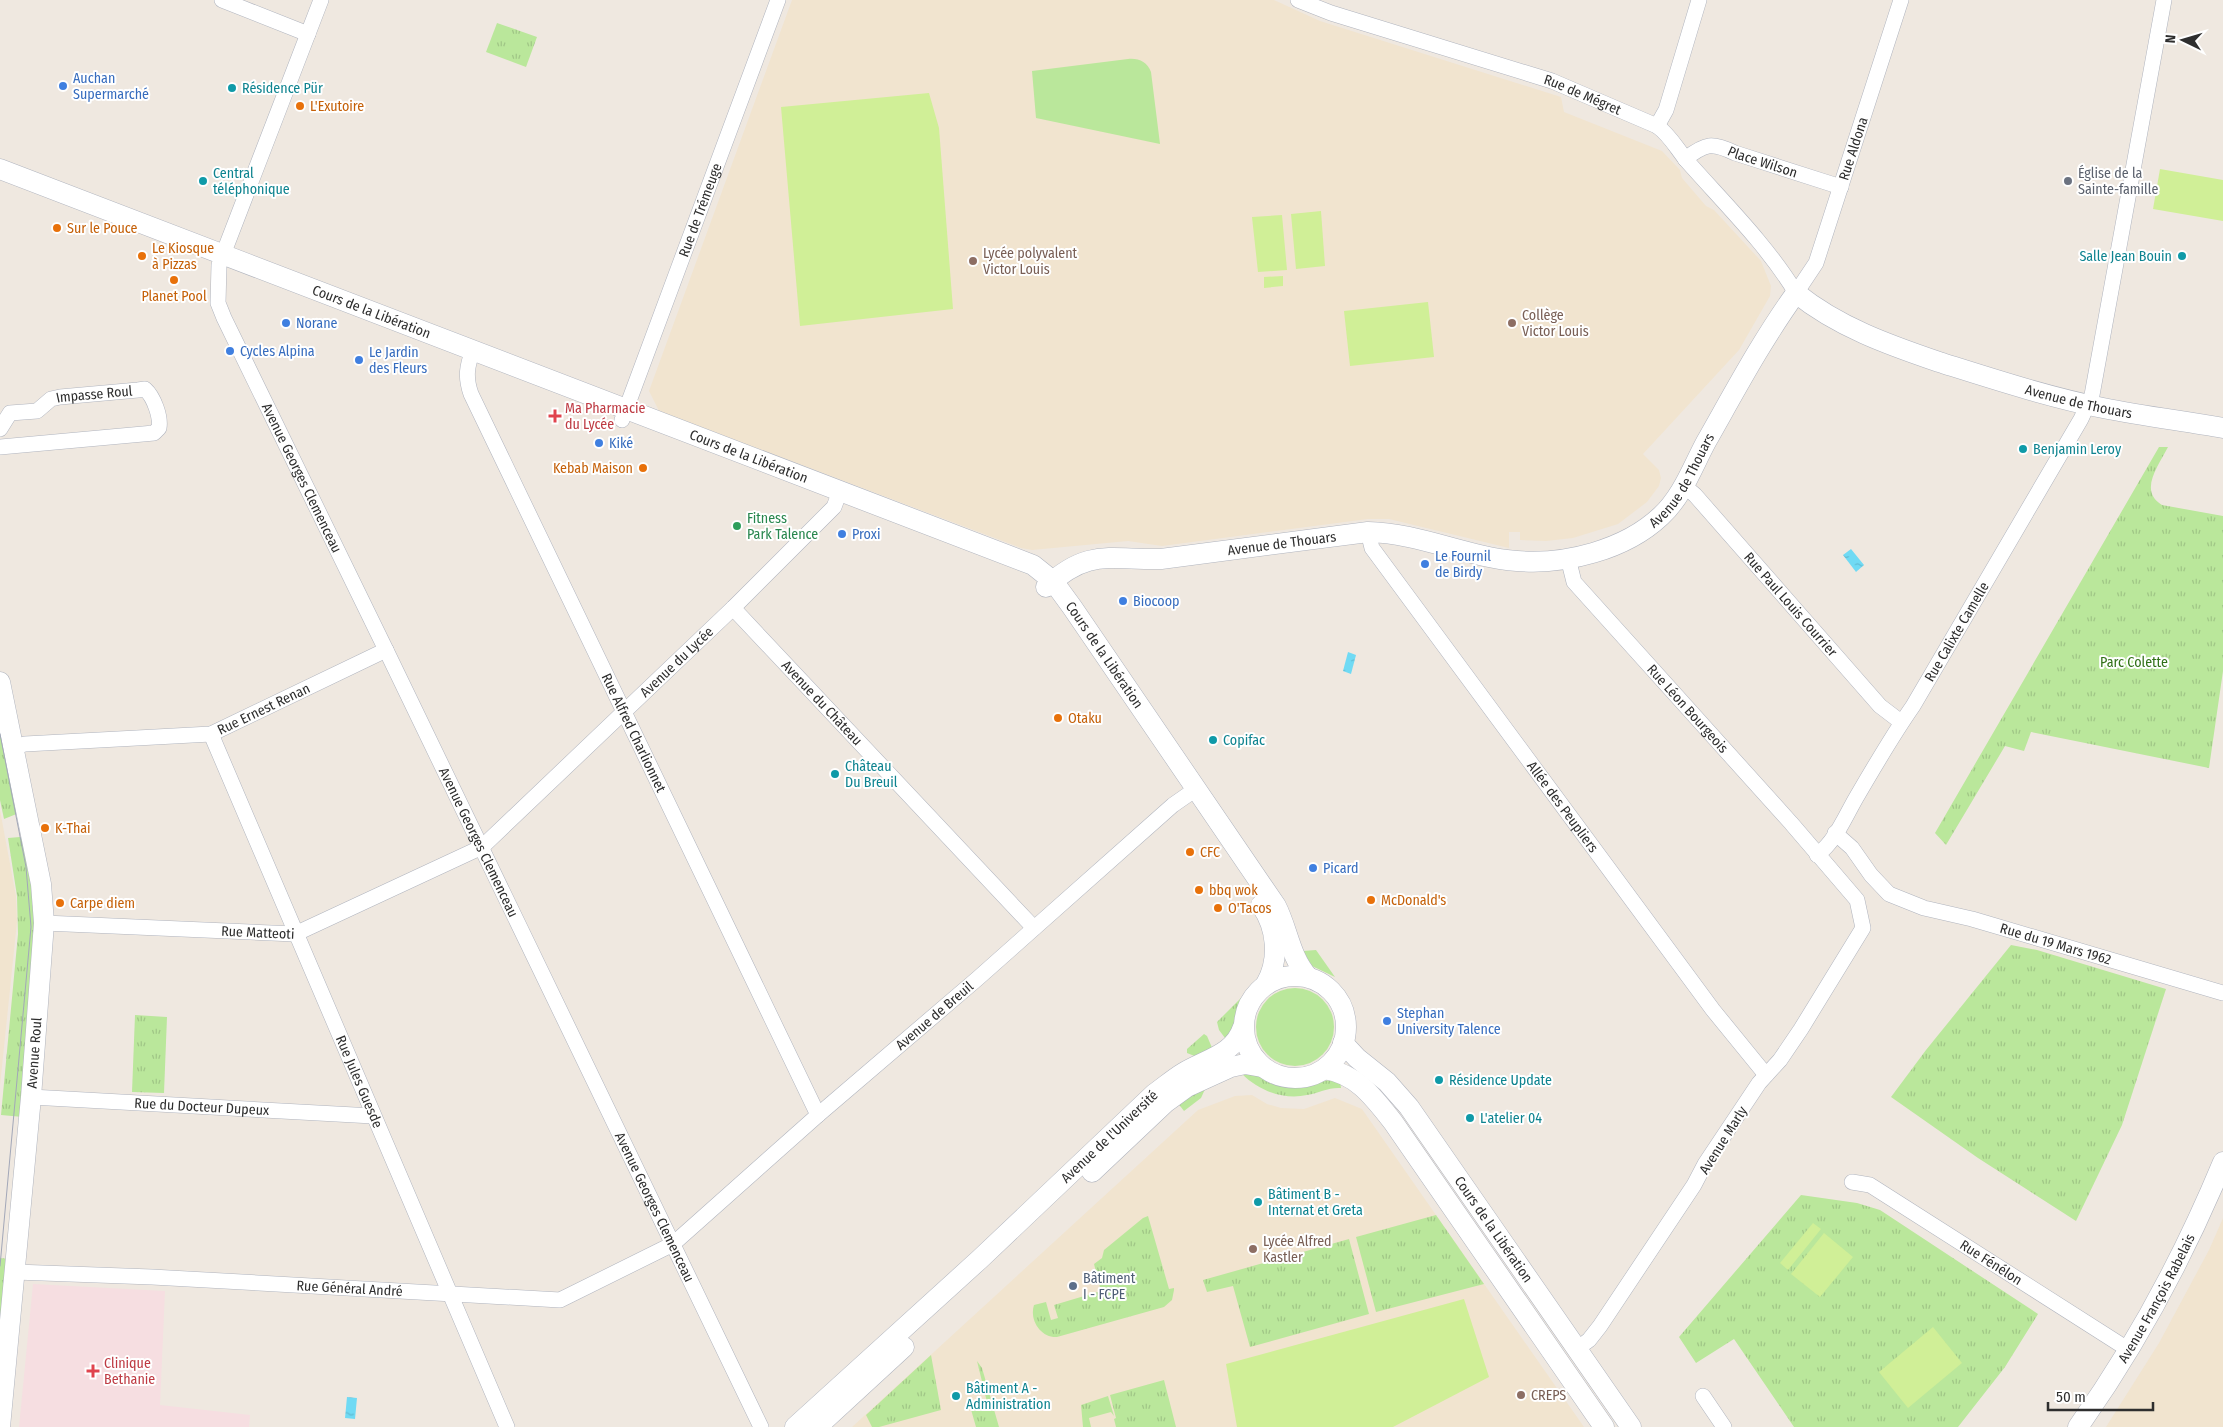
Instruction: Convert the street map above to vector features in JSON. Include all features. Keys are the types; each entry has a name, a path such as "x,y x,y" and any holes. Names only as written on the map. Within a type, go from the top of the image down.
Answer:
{"main road":[{"name":"Cours de la Libération","path":"0,169 221,259 624,414 838,496 1033,565 1050,584 1191,792 1268,917 1276,958 1273,972 1266,984"},
{"name":"Cours de la Libération","path":"0,180 221,259"},
{"name":"Avenue de Thouars","path":"1050,584 1072,567 1090,560 1125,558 1161,559 1368,532 1396,534 1517,561 1554,561 1623,542 1646,529 1669,508 1757,350 1796,293 1816,310 1896,348 1982,376 2089,405 2223,428"},
{"name":"Avenue Roul","path":"0,682 41,884 44,924 31,1097 0,1427"},
{"name":"Cours de la Libération","path":"1191,792 1276,906 1284,920 1293,953 1300,968 1308,977"},
{"path":"1286,976 1308,977 1326,986 1341,1006 1345,1020 1343,1042 1337,1055 1325,1069 1312,1075 1295,1078 1278,1076 1262,1067 1248,1049 1243,1027 1248,1004 1266,984 1286,976"},
{"name":"Avenue de l'Université","path":"817,1427 1154,1094 1183,1073 1224,1052 1240,1036 1243,1027"},
{"name":"Cours de la Libération","path":"1343,1042 1357,1058 1387,1082 1408,1107 1632,1427"},
{"name":"Avenue de l'Université","path":"795,1427 1165,1103 1187,1087 1231,1067 1245,1064 1262,1067"},
{"name":"Cours de la Libération","path":"1325,1069 1348,1076 1374,1097 1604,1427"},
{"name":"Avenue François Rabelais","path":"2078,1427 2130,1350 2173,1273 2223,1162"},
{"path":"1478,1245 1510,1274 1557,1337 1570,1347 1578,1348"}],"street":[{"path":"222,0 308,34"},
{"name":"Avenue Georges Clemenceau","path":"321,0 221,259 218,303 761,1427"},
{"name":"Rue de Trémeuge","path":"624,414 778,0"},
{"name":"Rue de Mégret","path":"1298,0 1331,13 1552,81 1658,126 1667,134 1686,159 1783,272 1796,293"},
{"path":"1658,126 1666,110 1700,0"},
{"name":"Rue Aldona","path":"1796,293 1816,263 1901,0"},
{"name":"Rue Calixte Camelle","path":"1817,855 1824,850 1835,833 1901,722 1913,706 2089,405 2095,389 2164,0"},
{"name":"Place Wilson","path":"1686,159 1701,147 1720,146 1735,154 1841,188"},
{"name":"Rue Alfred Charlionnet","path":"471,355 466,371 470,394 625,711 818,1114"},
{"name":"Impasse Roul","path":"0,429 10,413 37,411 51,399 145,389 151,394 160,423 159,428 154,433 0,447"},
{"name":"Rue Paul Louis Courrier","path":"1683,485 1695,495 1880,706 1901,722"},
{"name":"Avenue du Lycée","path":"482,847 733,608 834,507 838,496"},
{"name":"Allée des Peupliers","path":"1368,532 1372,548 1377,555 1708,1002 1766,1075"},
{"name":"Rue Léon Bourgeois","path":"1568,558 1574,582 1792,822 1817,855 1857,900 1863,928"},
{"name":"Avenue du Château","path":"733,608 1034,928"},
{"name":"Rue Ernest Renan","path":"14,747 25,744 211,734 386,650"},
{"name":"Rue Jules Guesde","path":"211,734 507,1427"},
{"name":"Avenue de Breuil","path":"672,1244 818,1114 1191,792"},
{"name":"Rue du 19 Mars 1962","path":"1835,833 1852,848 1871,875 1889,894 1924,908 1972,919 2223,993"},
{"name":"Rue Matteoti","path":"44,924 295,934 482,847"},
{"name":"Avenue Marly","path":"1578,1348 1589,1340 1600,1326 1766,1075 1780,1060 1801,1029 1863,928"},
{"name":"Rue du Docteur Dupeux","path":"31,1097 373,1116"},
{"name":"Rue Fénélon","path":"1852,1182 1870,1185 2130,1350"},
{"name":"Rue Général André","path":"15,1272 152,1277 560,1300 672,1244"},
{"path":"1703,1396 1724,1427"}],"shaded area":[{"name":"Lycée polyvalent Victor Louis","path":"792,0 1274,0 1320,21 1561,97 1564,112 1662,151 1680,170 1682,178 1706,206 1714,210 1761,261 1771,286 1770,296 1739,350 1643,454 1659,470 1661,478 1659,486 1647,502 1618,524 1573,538 1546,541 1520,540 1520,532 1509,532 1509,548 1389,519 1368,519 1162,546 1128,541 1032,550 1021,548 659,411 649,391"},
{"path":"0,810 16,896 17,922 0,1086"},
{"name":"Lycée Alfred Kastler","path":"1252,1095 1267,1104 1281,1108 1304,1109 1335,1098 1362,1109 1584,1427 852,1427 1198,1110 1235,1096"},
{"path":"2223,1218 2223,1427 2106,1427 2159,1343 2209,1250"},
{"name":"Clinique Bethanie","path":"33,1284 165,1291 160,1405 250,1415 249,1427 19,1427"}],"green space":[{"path":"497,23 537,37 526,67 486,52"},
{"path":"1128,59 1142,61 1151,72 1160,144 1036,118 1032,71"},
{"path":"929,93 939,128 953,309 800,326 781,107"},
{"path":"2160,169 2223,180 2223,221 2153,209"},
{"path":"1321,211 1325,266 1296,269 1291,214"},
{"path":"1282,215 1287,270 1258,272 1252,217"},
{"path":"1283,276 1283,286 1264,288 1264,277"},
{"path":"1428,302 1434,357 1350,366 1344,311"},
{"name":"Parc Colette","path":"2159,447 2168,447 2156,470 2151,485 2155,499 2162,505 2223,516 2223,671 2209,768 2031,732 2024,751 2005,746 1946,845 1935,833"},
{"path":"0,715 19,813 4,819 0,800"},
{"path":"8,838 23,838 36,898 23,1117 1,1115 18,934 17,896"},
{"path":"2011,945 2037,950 2166,989 2122,1125 2076,1221 1978,1158 1891,1097 1926,1050"},
{"path":"1316,950 1335,977 1312,966 1303,951"},
{"path":"1295,988 1310,991 1322,1000 1331,1012 1334,1027 1331,1042 1322,1054 1310,1063 1295,1066 1280,1063 1268,1054 1259,1042 1256,1027 1259,1012 1268,1000 1280,991"},
{"path":"1242,997 1244,999 1228,1042 1219,1030 1217,1022"},
{"path":"135,1015 167,1017 164,1093 132,1092"},
{"path":"1204,1034 1207,1036 1213,1050 1202,1059 1187,1053 1187,1049"},
{"path":"1255,1072 1274,1082 1288,1086 1302,1086 1327,1080 1340,1080 1341,1088 1332,1088 1298,1096 1281,1095 1256,1085 1242,1074"},
{"path":"1206,1087 1201,1098 1184,1111 1177,1102"},
{"path":"1801,1195 1857,1203 1880,1210 2038,1314 2005,1367 1958,1427 1794,1427 1734,1339 1696,1363 1679,1337"},
{"path":"1436,1215 1484,1284 1376,1312 1356,1237"},
{"path":"1148,1216 1169,1289 1174,1288 1172,1300 1164,1307 1057,1337 1051,1337 1041,1331 1033,1316 1034,1305 1046,1302 1051,1320 1058,1318 1054,1305 1101,1291 1094,1264 1102,1258 1104,1250"},
{"path":"1813,1223 1821,1229 1788,1270 1780,1263"},
{"path":"1824,1233 1853,1257 1820,1297 1791,1274"},
{"path":"1349,1239 1369,1314 1250,1347 1233,1286 1207,1292 1203,1280"},
{"path":"0,1258 9,1259 0,1355"},
{"path":"1464,1299 1489,1377 1393,1427 1237,1427 1226,1364"},
{"path":"1933,1327 1962,1363 1908,1408 1879,1372"},
{"path":"931,1355 941,1410 879,1427 872,1427 866,1415"},
{"path":"977,1361 982,1368 999,1427 976,1427 970,1406 987,1402"},
{"path":"1164,1380 1176,1427 1116,1427 1114,1419 1116,1418 1110,1395"},
{"path":"1108,1396 1114,1416 1111,1412 1089,1418 1091,1427 1083,1427 1081,1405"}],"water":[{"path":"1851,549 1864,565 1856,572 1843,555"},
{"path":"1348,652 1356,655 1351,674 1343,671"},
{"path":"347,1397 357,1398 355,1419 345,1418"}],"tram line":[{"path":"0,734 26,867 31,927 0,1266"}],"place":[{"name":"Auchan Supermarché","path":"63,86"},
{"name":"Résidence Pür","path":"232,88"},
{"name":"L'Exutoire","path":"300,106"},
{"name":"Central téléphonique","path":"203,181"},
{"name":"Église de la Sainte-famille","path":"2068,181"},
{"name":"Sur le Pouce","path":"57,228"},
{"name":"Le Kiosque à Pizzas","path":"142,256"},
{"name":"Salle Jean Bouin","path":"2182,256"},
{"name":"Lycée polyvalent Victor Louis","path":"973,261"},
{"name":"Planet Pool","path":"174,280"},
{"name":"Norane","path":"286,323"},
{"name":"Collège Victor Louis","path":"1512,323"},
{"name":"Cycles Alpina","path":"230,351"},
{"name":"Le Jardin des Fleurs","path":"359,360"},
{"name":"Ma Pharmacie du Lycée","path":"555,416"},
{"name":"Kiké","path":"599,443"},
{"name":"Benjamin Leroy","path":"2023,449"},
{"name":"Kebab Maison","path":"643,468"},
{"name":"Fitness Park Talence","path":"737,526"},
{"name":"Proxi","path":"842,534"},
{"name":"Le Fournil de Birdy","path":"1425,564"},
{"name":"Biocoop","path":"1123,601"},
{"name":"Otaku","path":"1058,718"},
{"name":"Copifac","path":"1213,740"},
{"name":"Château Du Breuil","path":"835,774"},
{"name":"K-Thai","path":"45,828"},
{"name":"CFC","path":"1190,852"},
{"name":"Picard","path":"1313,868"},
{"name":"bbq wok","path":"1199,890"},
{"name":"McDonald's","path":"1371,900"},
{"name":"Carpe diem","path":"60,903"},
{"name":"O'Tacos","path":"1218,908"},
{"name":"Stephan University Talence","path":"1387,1021"},
{"name":"Résidence Update","path":"1439,1080"},
{"name":"L'atelier 04","path":"1470,1118"},
{"name":"Bâtiment B - Internat et Greta","path":"1258,1202"},
{"name":"Lycée Alfred Kastler","path":"1253,1249"},
{"name":"Bâtiment I - FCPE","path":"1073,1286"},
{"name":"Clinique Bethanie","path":"93,1371"},
{"name":"CREPS","path":"1521,1395"},
{"name":"Bâtiment A - Administration","path":"956,1396"}]}
